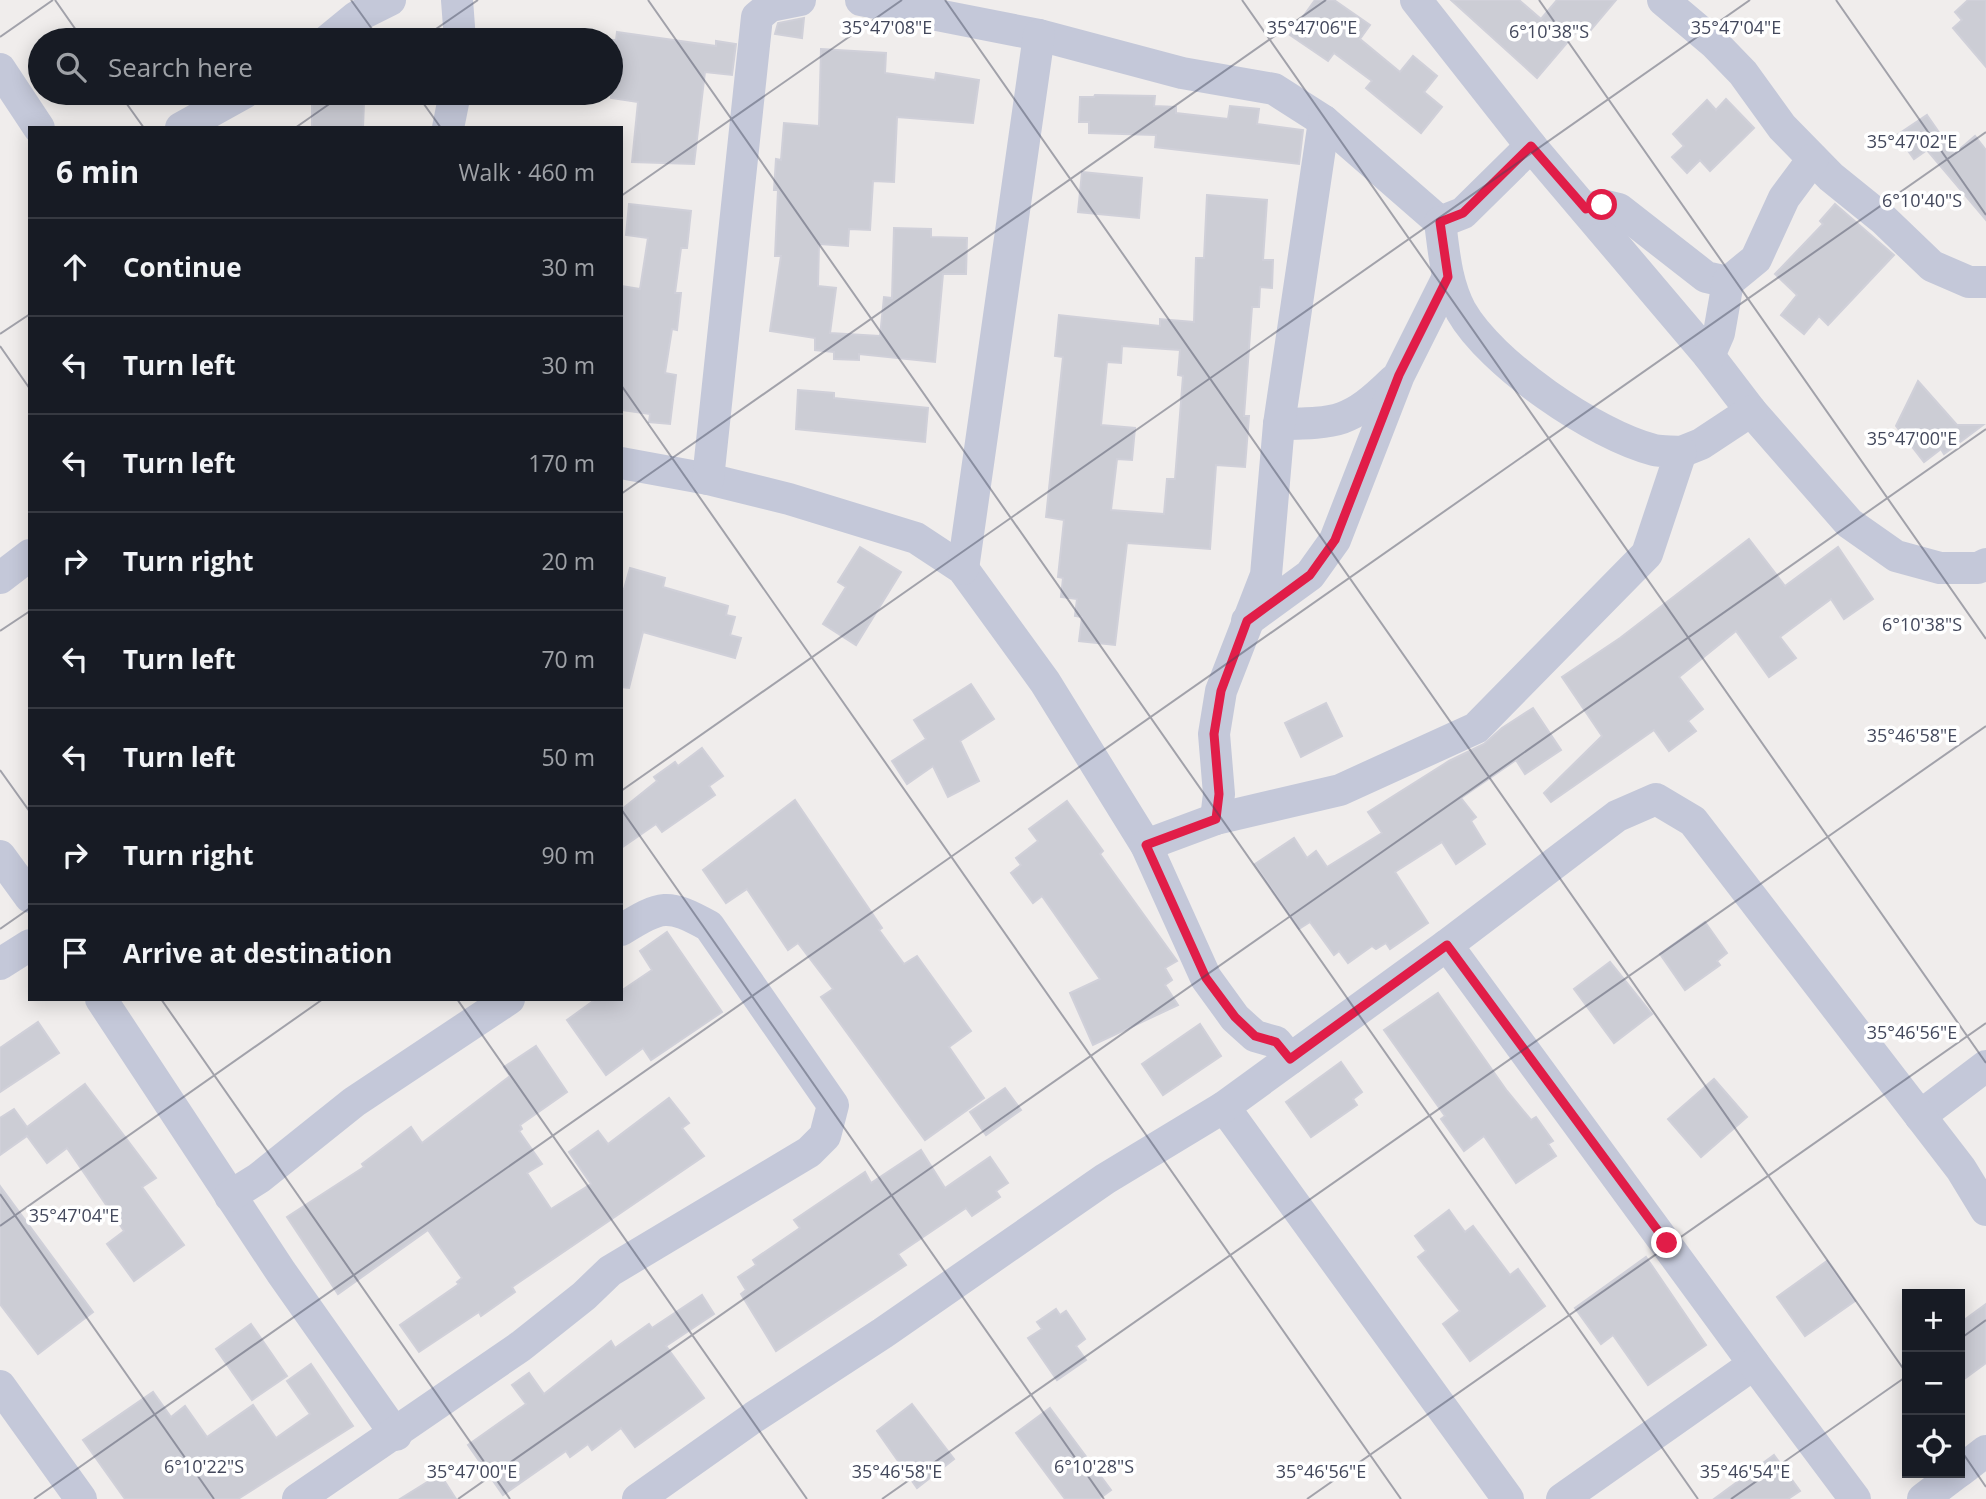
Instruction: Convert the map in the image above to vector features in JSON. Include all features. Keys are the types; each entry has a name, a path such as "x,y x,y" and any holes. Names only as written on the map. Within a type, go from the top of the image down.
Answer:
{"street":[{"path":"343,28 356,17 390,0"},
{"path":"457,0 459,28"},
{"path":"708,478 757,18 770,6 800,0"},
{"path":"861,0 1039,35 1182,73 1274,89 1324,121 1440,222 1448,277 1462,312 1499,358 1572,411 1654,450 1681,452 1701,444 1751,411"},
{"path":"1416,0 1531,146 1709,356 1751,411 1849,523 1896,556 1940,568 1978,568 1986,564"},
{"path":"1663,0 1714,43 1743,73 1782,127 1813,159 1883,219 1931,266 1969,282 1986,282"},
{"path":"963,569 1039,35"},
{"path":"0,69 38,126"},
{"path":"185,126 222,105"},
{"path":"448,126 453,105"},
{"path":"1216,819 1219,794 1214,734 1221,691 1266,575 1279,424 1324,121"},
{"path":"1440,222 1463,213 1531,146"},
{"path":"1709,356 1720,333 1728,282 1756,259 1784,198 1813,159"},
{"path":"1586,209 1602,205 1619,209 1706,277 1728,282"},
{"path":"1247,621 1310,575 1335,540 1399,375 1448,277"},
{"path":"1279,424 1335,421 1364,410 1399,375"},
{"path":"1146,845 1216,819 1340,790 1476,728 1647,554 1681,452"},
{"path":"623,463 708,478 789,499 916,538 963,569 1045,682 1146,845 1206,978 1235,1017 1255,1036 1276,1042 1290,1059"},
{"path":"0,578 28,557"},
{"path":"638,1499 754,1417 883,1334 1105,1179 1224,1107 1447,945 1617,816 1656,799 1693,821 1961,1169 1986,1210"},
{"path":"0,856 28,894"},
{"path":"298,1499 531,1339 610,1271 809,1152 825,1136 833,1105 709,926 679,909 651,912 623,929"},
{"path":"1447,945 1855,1499"},
{"path":"0,964 28,946"},
{"path":"101,1001 230,1196 396,1434"},
{"path":"230,1196 259,1178 364,1095 506,1001"},
{"path":"1920,1116 1986,1066"},
{"path":"1224,1107 1508,1499"},
{"path":"1562,1499 1754,1364"},
{"path":"0,1386 81,1499"},
{"path":"1965,1467 1986,1451"},
{"path":"1923,1499 1950,1478"}],"building":[{"path":"1315,0 1334,0 1370,25 1360,39 1400,72 1413,56 1437,76 1424,92 1442,107 1421,133 1366,88 1372,81 1334,53 1328,61 1290,35"},
{"path":"1451,0 1519,0 1541,19 1557,0 1616,0 1585,37 1577,31 1537,78"},
{"path":"1968,0 1986,0 1986,67 1953,28 1962,20 1955,12"},
{"path":"804,18 802,38 775,34 778,23"},
{"path":"623,33 716,46 716,41 736,44 732,75 705,72 694,164 632,162 638,102 623,100"},
{"path":"821,49 886,53 885,73 935,80 936,73 979,80 973,123 897,117 894,182 873,181 870,230 849,229 848,246 819,244 818,286 836,288 830,333 880,336 884,297 892,298 894,228 931,229 931,237 967,238 966,274 943,274 935,362 859,354 859,360 834,359 834,352 815,350 815,338 770,331 781,256 775,256 778,190 774,190 776,159 781,160 784,123 819,126"},
{"path":"1155,96 1154,106 1176,107 1176,113 1228,119 1230,106 1259,109 1257,124 1303,130 1299,164 1155,147 1156,135 1089,133 1089,122 1079,122 1080,97"},
{"path":"1726,99 1754,128 1710,171 1700,160 1687,173 1672,157 1684,146 1673,134 1707,100 1716,110"},
{"path":"312,105 364,105 363,126 312,126"},
{"path":"1927,115 1954,154 1975,136 1986,150 1986,220 1927,150 1914,159 1897,135"},
{"path":"1082,172 1142,178 1139,218 1078,212"},
{"path":"1207,195 1267,200 1263,260 1273,260 1272,288 1260,287 1259,307 1252,307 1244,416 1249,416 1245,467 1216,465 1210,549 1127,543 1115,645 1079,641 1082,617 1075,616 1077,599 1061,597 1063,578 1058,577 1064,520 1046,517 1063,357 1055,356 1059,315 1160,326 1160,319 1194,322 1196,258 1204,258","holes":["1122,346 1180,350 1178,375 1183,376 1175,479 1167,479 1164,514 1111,510 1117,459 1132,460 1135,428 1101,425 1107,362 1121,363"]},
{"path":"629,204 691,211 687,248 681,248 675,293 681,293 677,330 672,329 665,373 676,375 670,424 649,422 650,414 623,410 623,286 640,289 648,238 626,235"},
{"path":"1835,204 1894,255 1828,325 1819,316 1804,334 1781,315 1797,295 1775,274 1823,224 1820,221"},
{"path":"1918,381 1957,425 1983,425 1944,454 1941,449 1924,462 1896,426"},
{"path":"798,390 834,393 834,398 928,408 925,442 796,429"},
{"path":"1749,539 1785,586 1838,547 1873,599 1844,619 1831,599 1780,637 1796,658 1769,677 1736,631 1679,677 1703,709 1688,721 1696,731 1669,751 1654,730 1551,802 1544,793 1602,736 1562,677 1620,638"},
{"path":"860,547 901,572 856,645 823,624 846,587 838,582"},
{"path":"630,568 665,578 663,587 728,606 726,615 735,617 730,635 741,638 735,658 643,632 629,688 623,687 624,589"},
{"path":"971,684 994,719 960,741 979,781 948,797 933,766 907,784 892,761 926,739 914,720"},
{"path":"1326,703 1342,736 1301,757 1285,723"},
{"path":"1533,708 1561,750 1525,774 1516,760 1461,798 1476,817 1471,821 1485,844 1456,864 1442,842 1395,872 1428,923 1390,949 1386,943 1376,949 1372,946 1348,963 1339,951 1334,955 1310,922 1299,929 1255,864 1294,838 1307,858 1316,851 1327,867 1382,833 1368,812 1449,761 1484,744 1502,728"},
{"path":"702,748 723,776 709,786 715,795 662,832 656,824 623,847 623,808 657,781 654,777 675,762 678,766"},
{"path":"795,800 904,964 917,956 971,1031 949,1047 984,1098 925,1140 821,997 833,989 798,943 788,950 747,889 726,903 703,870"},
{"path":"1067,801 1103,851 1100,854 1177,961 1165,968 1172,980 1165,985 1178,1005 1093,1045 1070,993 1100,979 1042,896 1033,903 1011,873 1021,865 1016,858 1038,841 1029,829"},
{"path":"1705,922 1727,953 1717,961 1720,965 1685,990 1660,954"},
{"path":"667,932 722,1012 651,1060 643,1048 606,1075 567,1020 593,1001 623,1001 623,990 652,970 640,951"},
{"path":"1610,962 1652,1014 1614,1043 1574,989"},
{"path":"1438,993 1507,1091 1531,1120 1536,1117 1553,1141 1548,1144 1556,1156 1516,1183 1484,1136 1464,1151 1441,1119 1445,1116 1384,1030"},
{"path":"38,1022 59,1053 0,1092 0,1048"},
{"path":"1200,1024 1221,1056 1163,1095 1142,1064"},
{"path":"536,1046 567,1092 520,1125 522,1129 519,1131 542,1164 527,1173 551,1209 591,1184 569,1152 598,1131 608,1144 669,1098 689,1123 682,1128 704,1156 512,1287 515,1292 481,1316 479,1312 419,1352 400,1325 459,1284 457,1282 462,1278 428,1230 338,1294 287,1217 364,1167 362,1164 411,1127 422,1143 510,1076 504,1067"},
{"path":"1341,1062 1362,1092 1353,1099 1357,1105 1311,1137 1286,1102"},
{"path":"1714,1079 1747,1117 1701,1157 1668,1119"},
{"path":"85,1084 156,1178 142,1187 184,1245 134,1281 107,1244 124,1231 67,1148 47,1163 27,1136 0,1155 0,1118 14,1109 27,1127"},
{"path":"1005,1088 1021,1110 986,1135 970,1112"},
{"path":"921,1150 945,1188 990,1157 1008,1183 996,1191 1000,1197 972,1216 966,1208 898,1254 906,1265 776,1351 741,1294 746,1290 738,1277 756,1265 753,1260 800,1228 794,1220 865,1172 871,1183"},
{"path":"0,1186 93,1312 38,1354 0,1304"},
{"path":"1449,1210 1465,1232 1473,1226 1510,1275 1518,1269 1545,1306 1470,1361 1443,1324 1460,1311 1418,1257 1426,1251 1415,1236"},
{"path":"1646,1257 1706,1345 1648,1385 1613,1335 1601,1344 1575,1308"},
{"path":"1827,1261 1855,1301 1805,1336 1777,1297"},
{"path":"702,1295 714,1314 666,1346 704,1398 635,1447 621,1428 592,1450 588,1444 570,1457 566,1451 503,1495 468,1445 526,1404 512,1385 529,1373 544,1394 611,1341 615,1348 649,1324 652,1328"},
{"path":"1986,1304 1986,1363 1965,1378 1965,1352 1965,1319"},
{"path":"1056,1309 1060,1315 1066,1311 1085,1339 1076,1346 1086,1360 1057,1380 1028,1338 1042,1329 1037,1322"},
{"path":"251,1324 287,1376 252,1400 216,1349"},
{"path":"311,1364 353,1426 238,1499 125,1499 83,1440 153,1392 171,1417 185,1406 207,1437 253,1405 276,1438 310,1414 287,1381"},
{"path":"912,1404 954,1459 917,1488 877,1431"},
{"path":"1050,1408 1111,1490 1099,1499 1065,1499 1016,1433"},
{"path":"1774,1455 1800,1491 1788,1499 1714,1499"},
{"path":"440,1474 456,1499 400,1499"}],"route":[{"path":"1602,205 1586,209 1531,146 1463,213 1440,222 1448,277 1399,375 1335,540 1310,575 1247,621 1221,691 1214,734 1219,794 1216,819 1146,845 1206,978 1235,1017 1255,1036 1276,1042 1290,1059 1447,945 1667,1243"}]}
